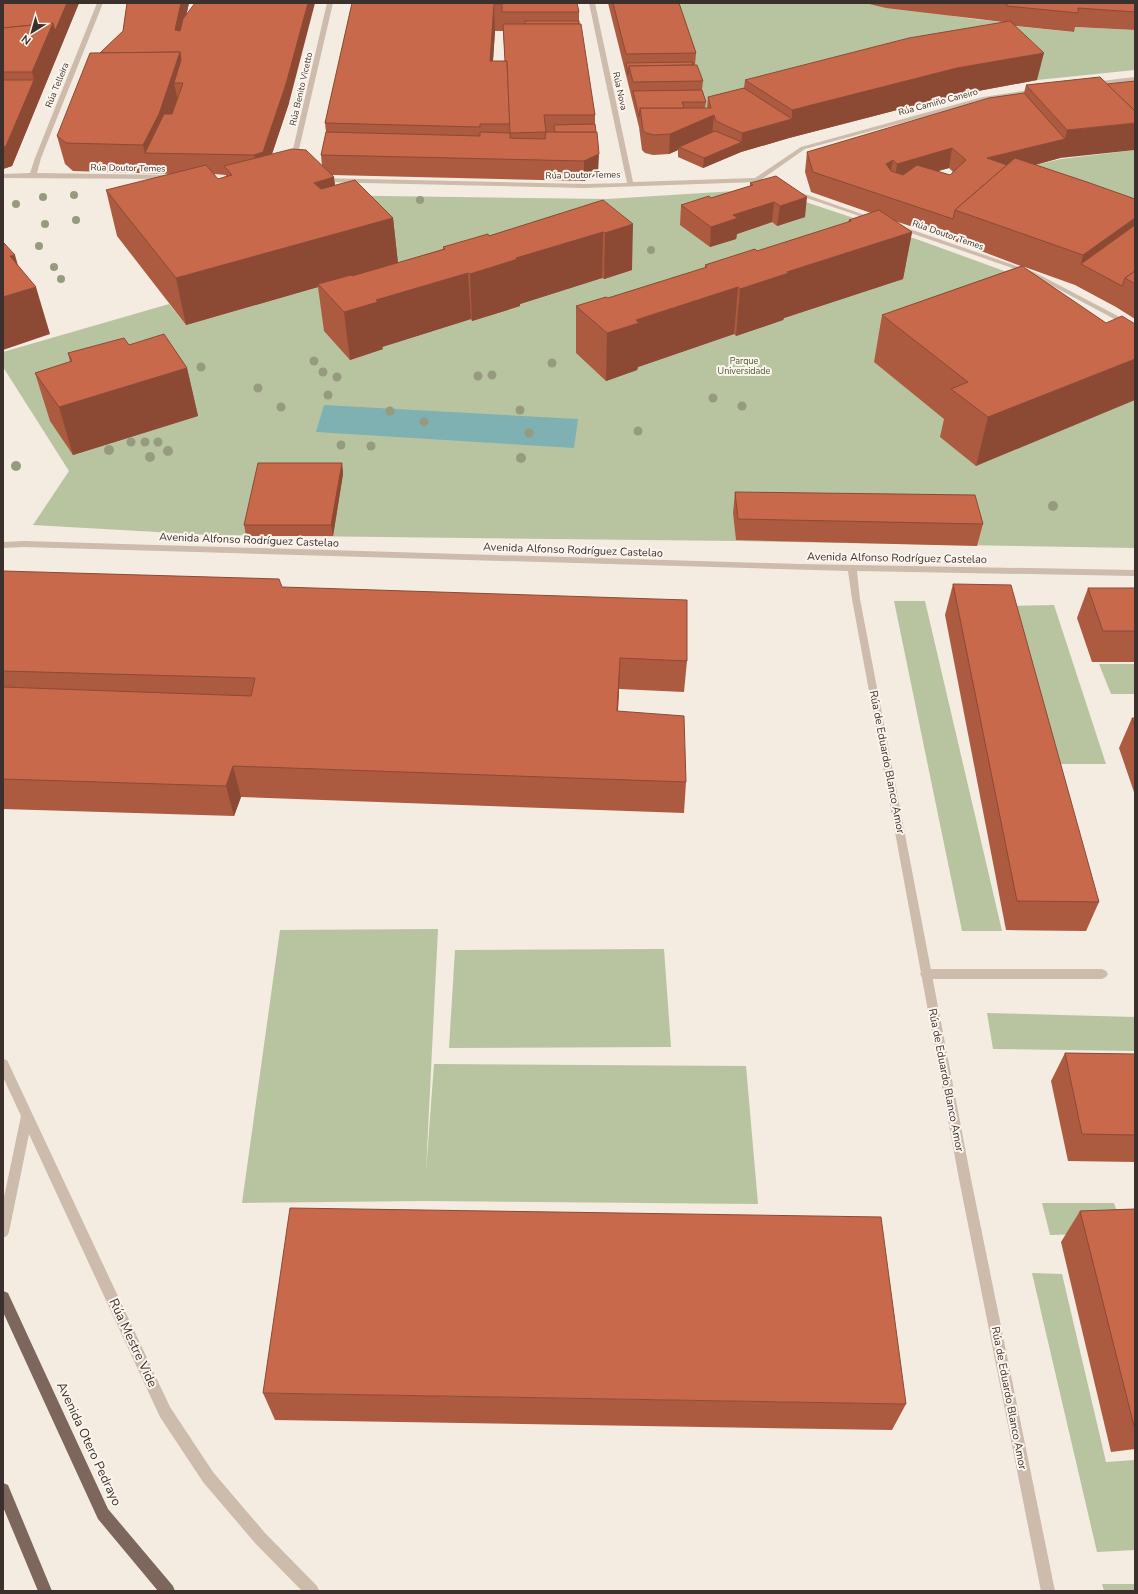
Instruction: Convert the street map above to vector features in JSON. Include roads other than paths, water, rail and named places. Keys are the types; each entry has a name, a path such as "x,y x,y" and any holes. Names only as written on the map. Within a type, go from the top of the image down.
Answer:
{"main road":[{"name":"Avenida Otero Pedrayo","path":"3,1297 103,1514 168,1591"},
{"path":"3,1490 45,1591"}],"street":[{"name":"Rúa Telleira","path":"33,175 41,151 100,3"},
{"name":"Rúa Benito Vicetto","path":"291,168 330,3"},
{"name":"Rúa Nova","path":"592,3 630,183"},
{"path":"1087,84 1135,79"},
{"name":"Rúa Camiño Caneiro","path":"757,180 803,148 983,99 1042,90"},
{"name":"Rúa Doutor Temes","path":"3,176 33,175 178,178"},
{"name":"Rúa Doutor Temes","path":"311,179 584,186 630,183 757,180 780,187"},
{"path":"787,190 884,222"},
{"name":"Rúa Doutor Temes","path":"891,225 1032,273 1135,328"},
{"name":"Avenida Alfonso Rodríguez Castelao","path":"6,544 852,568 1135,573"},
{"name":"Rúa de Eduardo Blanco Amor","path":"852,568 966,1186 1048,1591"},
{"path":"926,974 1102,974"},
{"name":"Rúa Mestre Vide","path":"3,1064 165,1412 208,1476 260,1538 312,1591"},
{"path":"3,1232 27,1117"}],"water":[{"path":"324,405 578,419 574,448 316,432"}],"park label":[{"name":"Parque Universidade","path":"744,366"}]}
